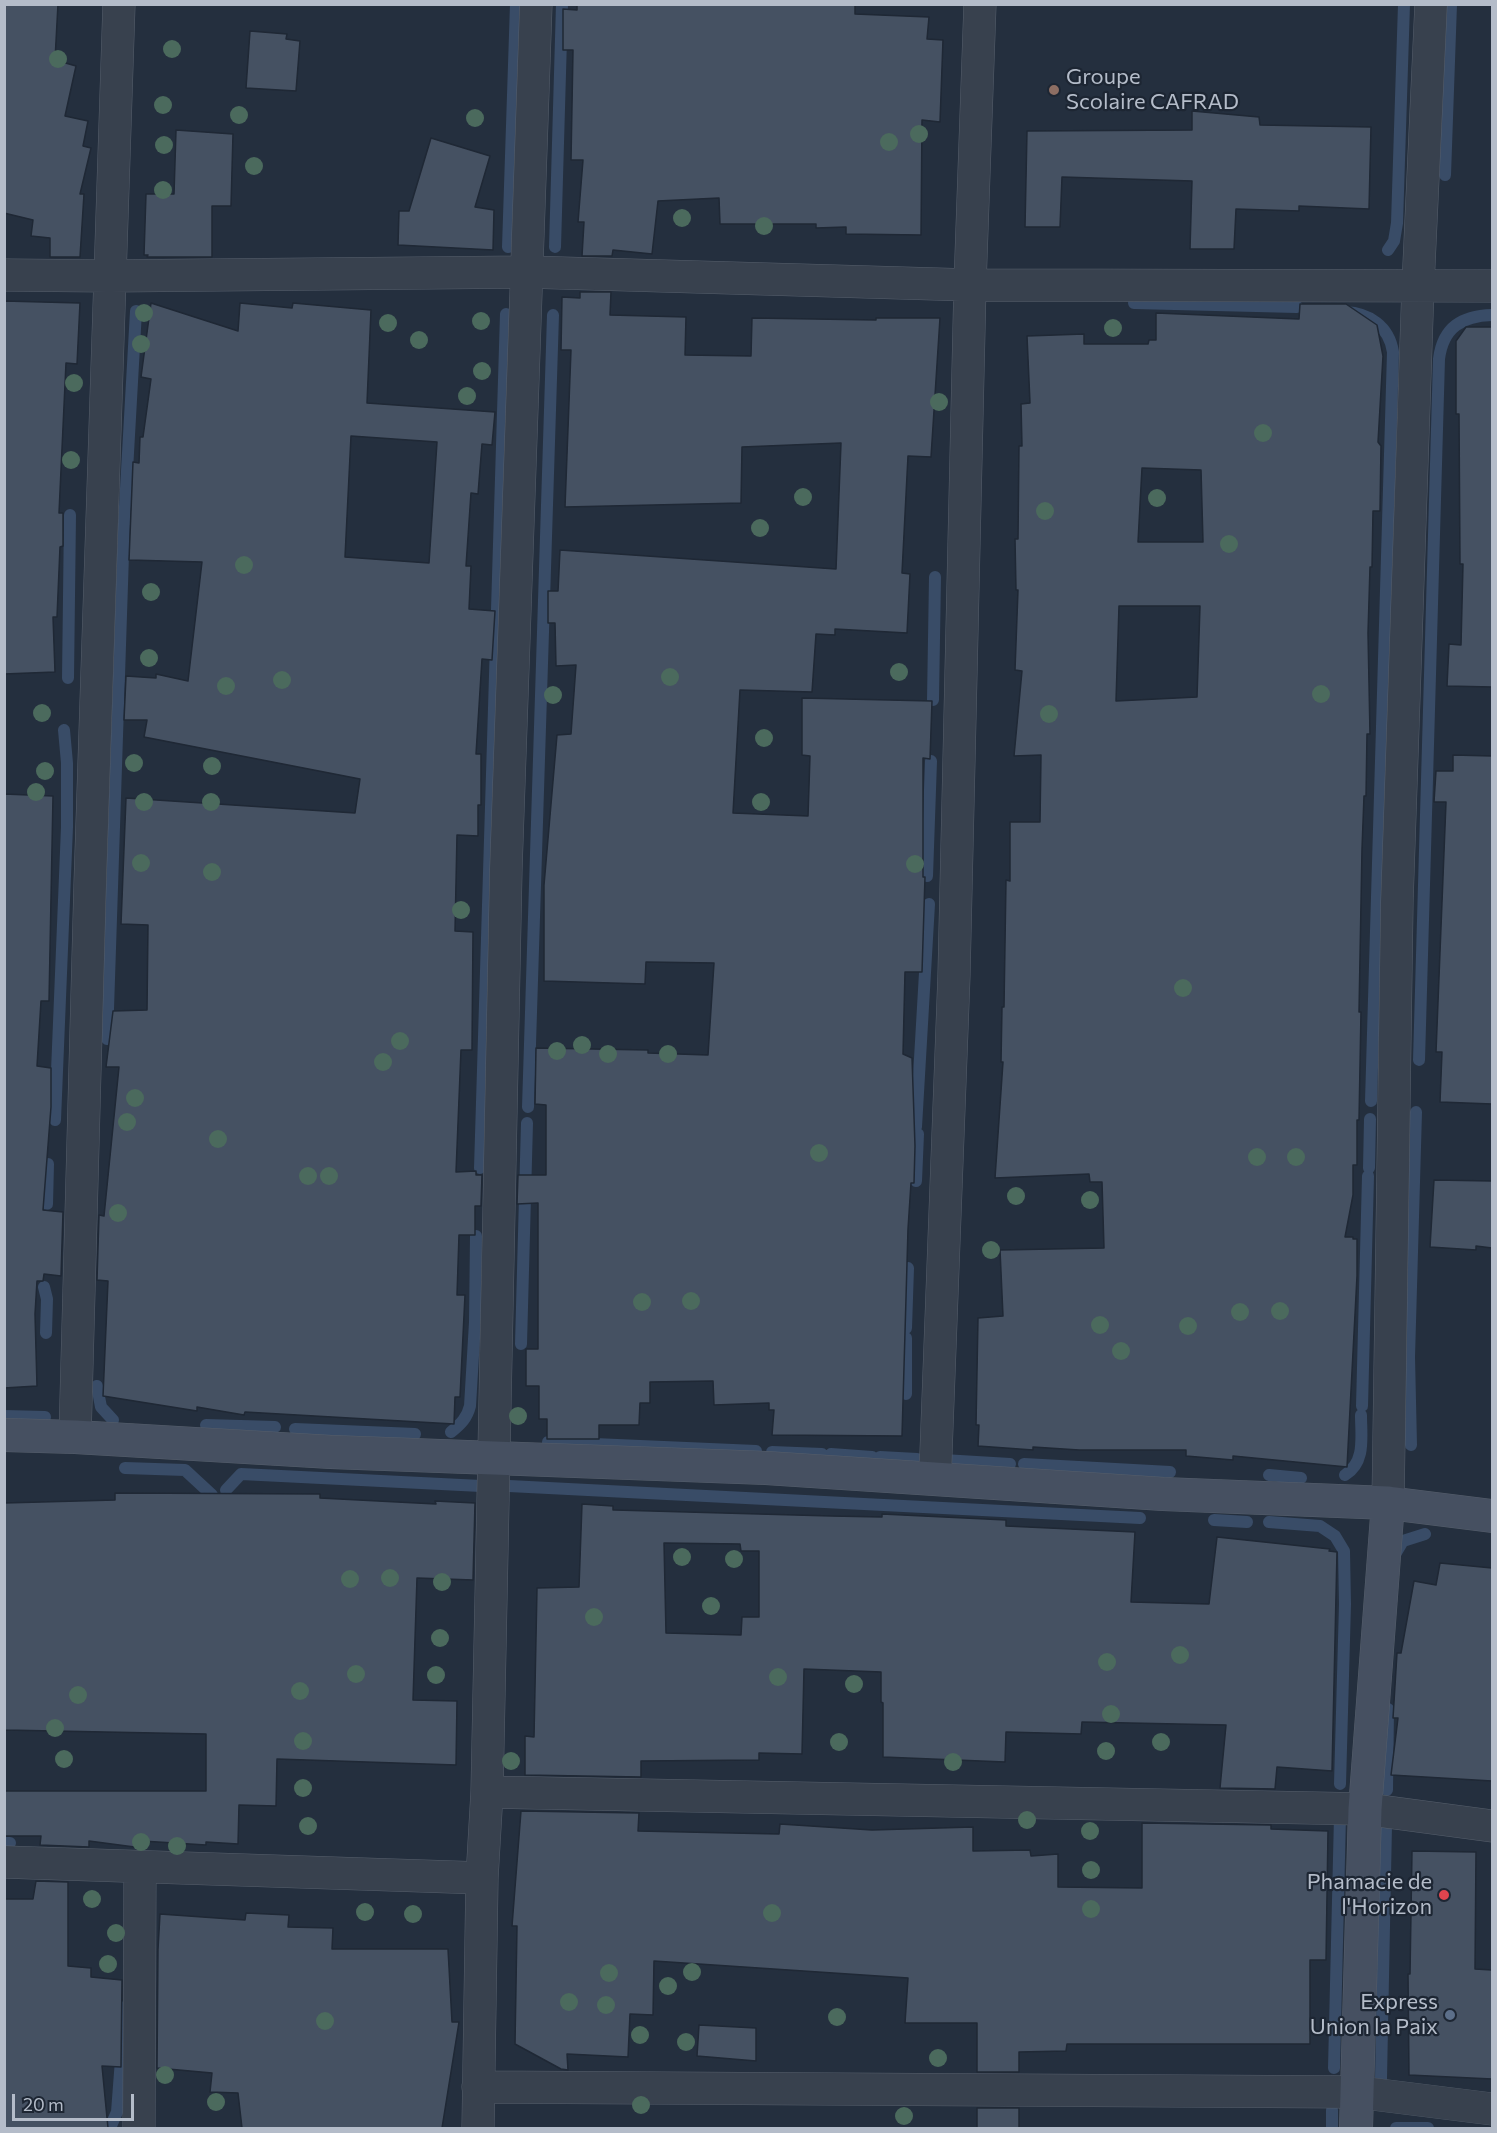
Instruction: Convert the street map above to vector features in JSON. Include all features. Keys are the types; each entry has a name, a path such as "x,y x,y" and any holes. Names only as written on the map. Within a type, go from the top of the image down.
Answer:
{"main road":[{"path":"4,1435 331,1452 766,1468 1163,1494 1389,1503 1492,1516"},
{"path":"1356,2128 1365,1809 1389,1503"}],"street":[{"path":"75,1437 119,4"},
{"path":"477,2128 482,1878 487,1792 506,857 536,4"},
{"path":"935,1479 953,987 970,285 980,4"},
{"path":"1389,1503 1397,902 1418,286 1431,4"},
{"path":"4,275 527,272 970,285 1492,286"},
{"path":"487,1792 1365,1809 1492,1826"},
{"path":"4,1862 482,1878"},
{"path":"139,2128 140,1866"},
{"path":"478,2087 1356,2092 1492,2109"}],"building":[{"path":"4,4 58,4 55,60 76,66 65,116 88,121 83,146 91,148 80,194 84,194 80,257 50,257 50,238 31,236 33,220 4,213"},
{"path":"577,4 855,4 855,14 929,17 927,39 943,40 940,122 922,120 921,235 846,234 846,227 816,228 816,224 720,224 719,198 658,201 652,254 613,250 612,256 582,256 584,222 578,222 583,160 571,160 573,50 563,50 563,9 577,10"},
{"path":"250,31 287,34 286,39 300,41 296,91 246,88"},
{"path":"1192,111 1259,117 1260,125 1371,127 1369,209 1299,206 1299,211 1236,209 1234,249 1190,249 1192,181 1062,177 1060,227 1025,227 1027,131 1192,130"},
{"path":"176,130 233,134 231,206 212,206 212,257 147,257 148,255 144,255 146,194 174,194"},
{"path":"431,138 490,156 475,207 494,210 493,250 398,245 399,211 409,211"},
{"path":"580,292 611,292 610,315 686,317 685,355 751,356 752,318 876,320 876,318 940,318 931,457 908,456 902,573 910,574 907,633 835,629 835,635 816,634 812,692 740,690 733,813 808,816 810,756 802,755 802,698 932,701 930,759 923,758 923,877 925,877 922,972 905,972 903,1054 912,1058 915,1146 914,1183 911,1183 908,1229 902,1436 772,1435 774,1410 769,1410 769,1403 714,1405 713,1381 650,1382 650,1403 640,1403 639,1425 599,1425 599,1439 547,1439 547,1419 539,1419 539,1386 526,1386 526,1349 538,1349 538,1203 517,1204 518,1175 546,1175 546,1105 535,1104 536,1048 648,1050 648,1053 708,1055 714,963 646,962 645,984 544,981 544,885 557,735 571,734 576,665 556,666 555,623 548,623 548,591 558,591 560,550 836,569 841,443 742,447 741,503 565,507 571,350 561,350 562,297 580,298"},
{"path":"4,301 80,303 77,364 66,363 59,513 63,513 63,546 60,547 57,617 53,617 55,672 4,674"},
{"path":"151,303 238,331 240,303 292,308 293,303 371,310 367,403 495,412 492,445 482,444 478,494 471,493 466,566 471,566 469,609 495,611 492,660 482,659 476,754 481,754 481,805 478,805 478,836 457,835 455,931 473,932 472,1050 461,1050 456,1172 476,1171 476,1175 482,1175 481,1206 475,1206 475,1235 459,1235 457,1295 465,1295 460,1397 455,1397 454,1424 245,1412 244,1415 197,1407 197,1411 103,1396 108,1281 97,1280 99,1215 104,1216 119,1067 106,1067 113,1011 147,1010 148,925 121,924 126,798 355,813 360,779 144,737 147,720 124,720 126,676 156,678 156,674 188,681 202,562 129,560 133,462 139,463 140,437 143,437 151,379 141,377","holes":["351,436 437,442 429,563 345,557"]},
{"path":"1300,304 1346,304 1377,325 1383,356 1378,442 1381,446 1380,511 1373,511 1372,567 1370,567 1368,633 1370,734 1367,734 1362,849 1359,1120 1357,1120 1357,1165 1353,1165 1353,1195 1345,1237 1357,1239 1347,1467 1233,1456 1233,1460 1186,1456 1186,1450 1079,1450 1033,1447 1033,1450 978,1446 979,1425 976,1425 978,1318 1003,1316 1000,1250 1104,1248 1102,1182 1090,1182 1089,1174 995,1178 1003,1062 1001,1062 1002,1007 1004,1007 1006,880 1010,881 1010,822 1040,822 1041,755 1014,756 1022,671 1015,670 1018,590 1016,590 1015,539 1018,539 1019,446 1022,446 1021,404 1030,403 1027,336 1084,334 1084,344 1148,344 1149,340 1156,340 1156,313 1299,319","holes":["1142,468 1201,470 1203,542 1138,542","1119,606 1200,606 1197,697 1116,701"]},
{"path":"1466,327 1492,327 1492,687 1447,686 1449,644 1461,645 1463,564 1460,564 1456,341"},
{"path":"1453,755 1492,756 1492,1104 1440,1102 1442,1052 1436,1052 1446,802 1434,802 1436,771 1453,771"},
{"path":"4,794 53,796 49,1001 41,1001 37,1066 51,1068 51,1107 43,1210 63,1212 61,1276 44,1274 43,1281 37,1281 35,1314 37,1386 4,1388"},
{"path":"1434,1180 1492,1181 1492,1248 1476,1246 1476,1250 1430,1247"},
{"path":"115,1493 320,1494 320,1498 436,1504 435,1501 475,1503 473,1580 417,1578 413,1700 457,1701 456,1765 277,1759 276,1806 239,1805 238,1844 206,1842 206,1845 142,1841 142,1848 89,1841 89,1847 40,1845 41,1836 4,1836 4,1791 206,1791 206,1734 4,1730 4,1503 115,1500"},
{"path":"582,1504 613,1506 613,1510 882,1517 882,1514 1006,1520 1006,1526 1135,1532 1131,1602 1209,1604 1217,1537 1330,1549 1329,1551 1337,1552 1332,1771 1277,1767 1275,1789 1220,1788 1226,1725 1082,1722 1081,1734 1006,1732 1005,1762 883,1757 881,1672 804,1669 802,1754 759,1753 759,1760 641,1761 641,1777 525,1775 525,1736 534,1737 537,1588 579,1587","holes":["664,1543 740,1544 741,1551 759,1551 759,1617 742,1617 741,1635 666,1633"]},
{"path":"1440,1563 1492,1568 1492,1781 1391,1775 1398,1718 1393,1718 1397,1653 1401,1653 1414,1581 1436,1585"},
{"path":"521,1811 639,1813 638,1831 779,1834 780,1824 872,1830 973,1827 973,1851 1030,1850 1031,1856 1058,1854 1058,1887 1142,1888 1142,1823 1271,1825 1271,1829 1328,1831 1326,1960 1310,1960 1310,2044 1067,2044 1066,2051 1019,2052 1019,2072 977,2072 977,2023 905,2023 908,1978 654,1961 653,2015 630,2014 628,2057 567,2054 568,2070 561,2069 515,2044 517,1926 512,1926"},
{"path":"1412,1851 1476,1852 1475,1969 1492,1970 1492,2079 1409,2075 1408,1974 1410,1974"},
{"path":"36,1881 68,1882 68,1966 91,1968 91,1977 122,1980 121,2067 102,2066 108,2128 4,2128 4,1899 33,1899"},
{"path":"246,1913 289,1915 288,1927 333,1928 332,1949 448,1949 452,2022 459,2022 442,2128 242,2128 238,2093 210,2092 212,2073 157,2068 160,1914 245,1920"},
{"path":"699,2025 756,2028 756,2061 697,2056"},
{"path":"977,2108 1019,2108 1019,2128 977,2128"}],"waterway":[{"path":"508,247 516,4"},
{"path":"555,247 562,4"},
{"path":"1388,250 1394,241 1397,223 1404,4"},
{"path":"1445,175 1451,4"},
{"path":"1134,303 1297,307"},
{"path":"107,1039 124,524 136,311"},
{"path":"1345,312 1370,318 1387,335 1393,352 1371,1101"},
{"path":"480,1168 506,314"},
{"path":"528,1107 553,315"},
{"path":"1419,1060 1439,359 1445,339 1456,325 1472,318 1492,315"},
{"path":"68,678 70,515"},
{"path":"933,700 935,577"},
{"path":"55,1120 67,827 67,763 64,730"},
{"path":"927,876 931,761"},
{"path":"916,1127 929,904"},
{"path":"1411,1445 1409,1357 1416,1112"},
{"path":"1369,1168 1370,1119"},
{"path":"521,1344 527,1123"},
{"path":"916,1181 918,1134"},
{"path":"47,1204 48,1164"},
{"path":"1362,1406 1368,1176"},
{"path":"451,1432 463,1420 470,1406 475,1322 476,1236"},
{"path":"906,1328 908,1268"},
{"path":"44,1287 47,1299 46,1333"},
{"path":"906,1338 906,1394"},
{"path":"97,1386 101,1407 113,1420"},
{"path":"1345,1475 1352,1470 1359,1456 1361,1415"},
{"path":"4,1416 45,1417"},
{"path":"206,1425 275,1427"},
{"path":"295,1429 415,1434"},
{"path":"548,1442 756,1451"},
{"path":"772,1452 822,1454"},
{"path":"831,1454 872,1457"},
{"path":"880,1457 917,1459"},
{"path":"943,1460 1010,1464"},
{"path":"1024,1464 1170,1472"},
{"path":"125,1468 185,1470 212,1495"},
{"path":"226,1490 241,1474 481,1486"},
{"path":"1269,1475 1301,1478"},
{"path":"509,1486 1140,1518"},
{"path":"1214,1520 1247,1522"},
{"path":"1269,1522 1320,1526 1335,1536 1344,1551 1345,1604 1340,1784"},
{"path":"1394,1556 1403,1541 1425,1534"},
{"path":"1387,1790 1388,1709"},
{"path":"1334,2068 1340,1816"},
{"path":"1381,2079 1386,1825"},
{"path":"4,1843 10,1843"},
{"path":"110,2128 117,2112 125,2007"},
{"path":"1332,2110 1332,2128"},
{"path":"1396,2128 1428,2128"}],"place":[{"name":"Groupe Scolaire CAFRAD","path":"1054,90"},
{"name":"Phamacie de l'Horizon","path":"1444,1895"},
{"name":"Express Union la Paix","path":"1450,2015"}]}
